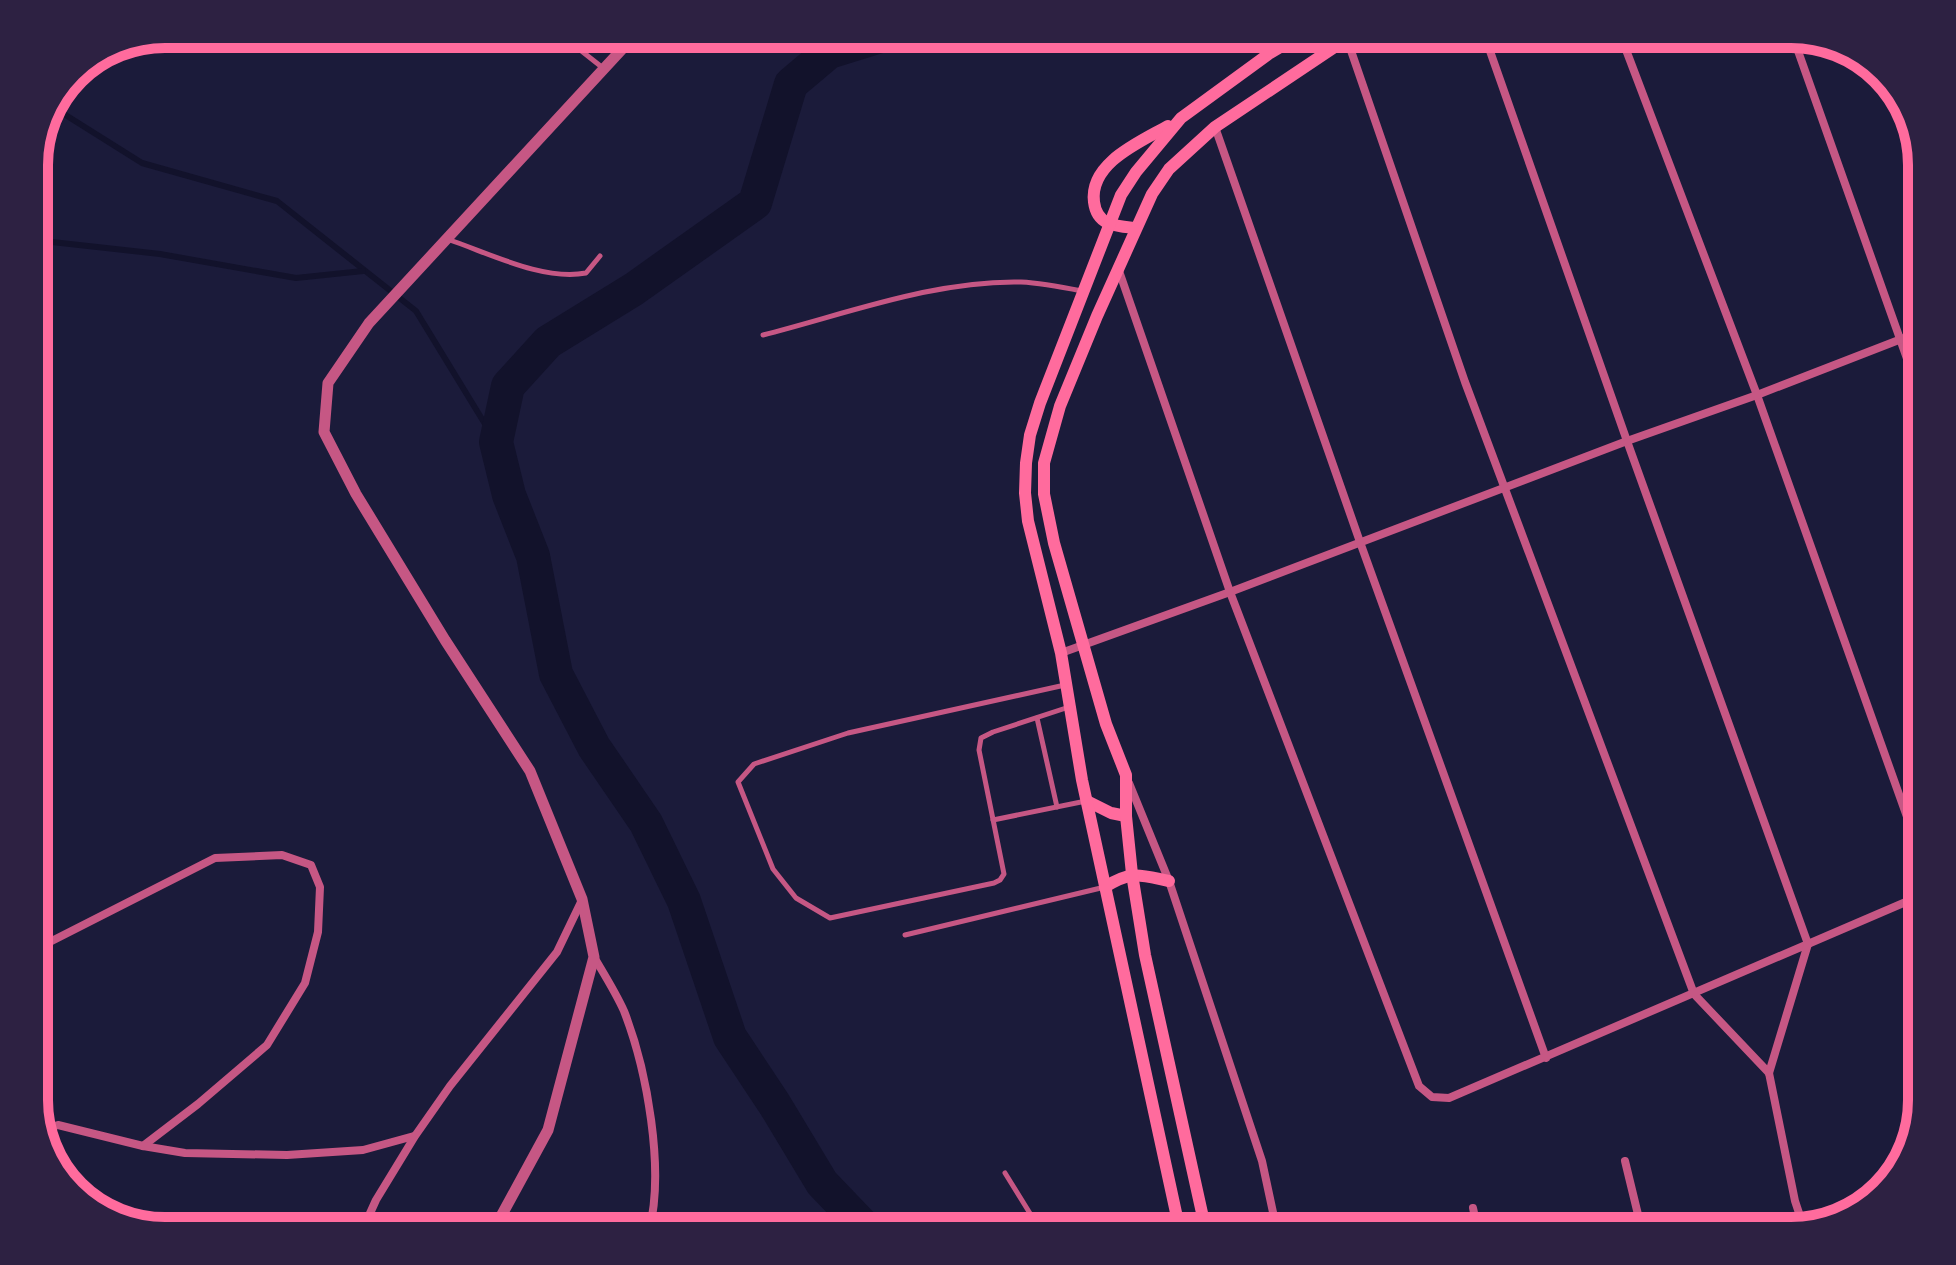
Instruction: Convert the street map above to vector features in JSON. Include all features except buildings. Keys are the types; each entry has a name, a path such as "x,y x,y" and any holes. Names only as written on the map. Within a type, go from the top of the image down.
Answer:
{"main road":[{"path":"1136,228 1108,225 1097,214 1093,191 1097,179 1118,156 1181,118 1278,48"},
{"path":"1203,1217 1145,955 1132,874 1126,816 1126,775 1106,724 1047,519 1044,463 1060,406 1117,268 1152,194 1169,169 1215,127 1332,48"},
{"path":"1177,1217 1082,780 1061,653 1028,521 1025,493 1030,435 1108,225 1121,195 1136,172 1181,118"},
{"path":"1082,291 1093,301 1097,316"},
{"path":"1087,801 1111,813 1126,816"},
{"path":"1105,887 1132,874 1169,881"}],"street":[{"path":"623,48 369,323 328,383 324,432 356,494 420,600 530,771 582,899 594,957 623,1011 643,1078 654,1146 653,1217"},
{"path":"1354,48 1504,488 1694,994 1769,1073"},
{"path":"1489,48 1808,944 1769,1073 1800,1216"},
{"path":"1625,48 1757,395 1908,820"},
{"path":"1797,49 1908,363"},
{"path":"1215,127 1546,1058"},
{"path":"1117,268 1230,592 1419,1086 1432,1097 1449,1098 1908,901"},
{"path":"1061,653 1757,395 1908,336"},
{"path":"1126,775 1169,881 1263,1164 1274,1217"},
{"path":"48,943 215,858 282,855 311,865 320,887 318,932 305,983 267,1045 143,1146"},
{"path":"368,1217 415,1136 450,1086 557,952 582,899"},
{"path":"501,1217 548,1130 594,957"},
{"path":"51,1127 58,1125 185,1153 287,1155 363,1150 415,1136"},
{"path":"1625,1161 1639,1217"},
{"path":"1473,1208 1475,1217"}],"lane":[{"path":"578,48 604,69"},
{"path":"447,239 549,274 571,276 586,273 600,256"},
{"path":"763,335 924,291 958,286 1023,282 1082,291"},
{"path":"1066,685 848,733 754,764 738,782 773,869 796,898 830,918 1000,880 1004,874 979,750 981,738 1070,707"},
{"path":"1037,718 1057,807"},
{"path":"993,820 1087,801"},
{"path":"905,935 1105,887"},
{"path":"1005,1173 1033,1217"}],"waterway":[{"path":"842,48 829,52 791,84 755,203 634,289 548,342 508,386 496,442 509,495 533,556 556,674 594,747 646,823 684,901 730,1037 822,1183 855,1217"},
{"path":"61,112 142,163 277,201 416,311 496,442"},
{"path":"48,242 160,254 296,278 363,271"}]}
